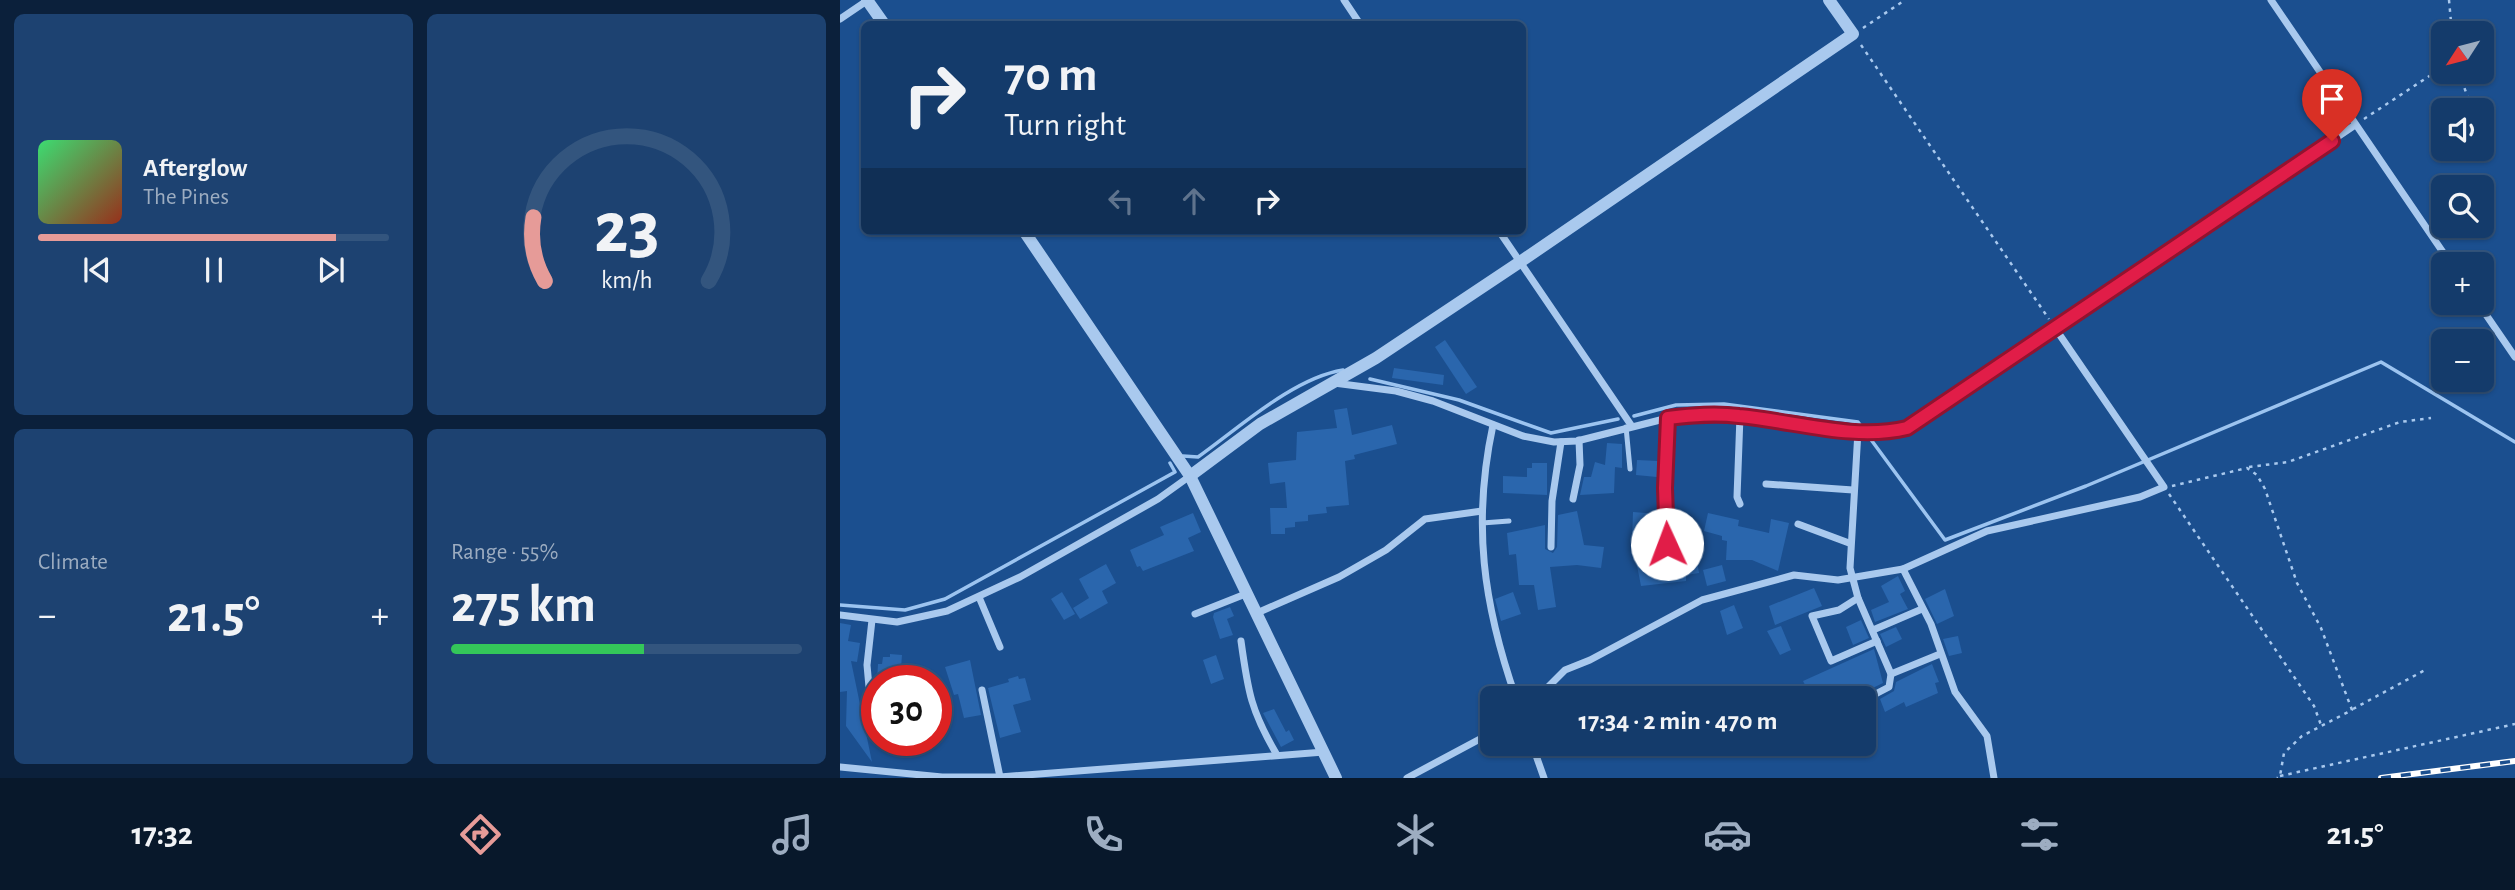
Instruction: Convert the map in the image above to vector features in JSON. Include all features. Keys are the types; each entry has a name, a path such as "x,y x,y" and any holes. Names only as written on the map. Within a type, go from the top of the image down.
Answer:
{"street":[{"path":"840,19 868,0 882,21"},
{"path":"1343,0 1358,21"},
{"path":"840,615 872,620 909,621 947,611 979,597 1146,506 1260,424 1334,383 1520,262 1853,34 1829,0"},
{"path":"2271,0 2443,252"},
{"path":"1334,383 1396,391 1433,401 1538,441 1579,440 1668,418 1709,414 1884,434 1907,428 2356,125"},
{"path":"1027,235 1190,476 1336,778"},
{"path":"1502,235 1628,426"},
{"path":"2486,315 2515,357"},
{"path":"1549,686 1565,670 1590,660 1702,600 1794,575 1838,580 1903,569 1987,531 2140,497 2164,487 2055,328"},
{"path":"1740,416 1737,497 1740,505"},
{"path":"1667,544 1665,488 1668,418"},
{"path":"1493,425 1482,486 1488,605 1512,686"},
{"path":"1860,432 1849,543 1852,577 1858,598 1891,674 1889,687 1876,694"},
{"path":"1573,499 1580,465 1579,440"},
{"path":"1551,547 1552,501 1561,442"},
{"path":"1766,484 1853,490"},
{"path":"1257,613 1339,577 1386,550 1425,519 1482,511"},
{"path":"1798,524 1849,543"},
{"path":"1903,569 1931,624 1959,700 1987,736 1994,778"},
{"path":"1195,614 1248,593"},
{"path":"979,597 1000,647"},
{"path":"1858,598 1839,610 1812,616 1831,662 1877,641"},
{"path":"1872,630 1922,609"},
{"path":"867,665 872,620"},
{"path":"1241,641 1248,696 1277,755"},
{"path":"1891,674 1940,654"},
{"path":"982,690 1000,777"},
{"path":"1407,778 1480,739"},
{"path":"840,767 942,777 1000,777 1324,752"},
{"path":"1536,756 1544,778"},
{"path":"869,769 870,778"}],"lane":[{"path":"1628,426 1630,469"},
{"path":"1482,523 1509,521"}],"path":[{"path":"1905,0 1853,34 2055,328"},
{"path":"2449,0 2451,21"},
{"path":"2356,125 2431,75"},
{"path":"2321,725 2314,706 2164,487 2247,468 2288,462 2400,422 2431,418"},
{"path":"2247,468 2257,475 2265,489 2297,583 2321,628 2352,710"},
{"path":"2427,669 2302,736 2284,753 2278,777 2515,724"}],"building":[{"path":"1445,340 1477,387 1466,394 1435,347"},
{"path":"1394,368 1444,375 1443,385 1392,378"},
{"path":"1347,408 1352,435 1392,425 1397,444 1354,455 1355,459 1345,461 1349,505 1326,507 1327,513 1308,515 1308,521 1295,522 1295,527 1285,528 1285,534 1271,534 1270,508 1287,508 1285,482 1270,484 1268,463 1296,460 1297,432 1337,428 1334,410"},
{"path":"1607,443 1622,444 1622,468 1615,467 1614,493 1580,495 1584,477 1591,477 1595,462 1605,465"},
{"path":"1637,460 1658,461 1657,477 1636,475"},
{"path":"1532,463 1547,463 1547,495 1503,493 1503,476 1527,477 1527,468 1532,468"},
{"path":"1577,511 1584,545 1604,547 1601,568 1577,565 1550,567 1556,607 1538,610 1534,585 1519,585 1516,554 1509,555 1507,533 1545,525 1545,549 1553,553 1557,547 1558,515"},
{"path":"1633,512 1659,514 1658,527 1652,527 1653,550 1670,548 1672,558 1696,554 1699,573 1686,575 1686,581 1641,586 1632,540"},
{"path":"1193,513 1201,532 1188,538 1194,551 1143,571 1140,566 1137,567 1130,550 1164,535 1160,527"},
{"path":"1708,513 1739,520 1738,526 1769,533 1771,519 1789,523 1778,571 1752,560 1726,560 1727,541 1722,540 1722,536 1704,531"},
{"path":"1106,564 1116,583 1102,591 1108,603 1080,619 1073,608 1089,598 1079,579"},
{"path":"1722,565 1726,581 1707,586 1703,570"},
{"path":"1898,576 1905,591 1900,594 1908,609 1875,622 1871,610 1889,602 1881,586"},
{"path":"1814,588 1822,606 1775,625 1769,606"},
{"path":"1945,589 1954,616 1937,624 1925,599"},
{"path":"1062,592 1075,614 1064,620 1051,599"},
{"path":"1513,592 1521,614 1501,621 1495,599"},
{"path":"1734,605 1743,628 1727,635 1720,611"},
{"path":"1230,607 1234,616 1227,619 1233,635 1220,639 1214,613"},
{"path":"1861,620 1869,638 1853,645 1846,627"},
{"path":"840,623 851,625 848,641 860,643 857,662 851,661 861,709 861,747 846,726 847,691 840,692"},
{"path":"1781,626 1791,650 1780,655 1767,631"},
{"path":"1896,627 1902,639 1886,647 1880,634"},
{"path":"1958,636 1962,653 1949,656 1943,639"},
{"path":"1874,649 1883,683 1876,686 1806,686 1803,681"},
{"path":"890,654 902,655 901,665 878,665 882,664 883,657 890,657"},
{"path":"1216,655 1224,679 1211,684 1203,660"},
{"path":"970,660 981,715 964,718 958,694 954,695 952,689 952,665"},
{"path":"1932,664 1939,682 1935,683 1938,693 1906,707 1904,702 1885,712 1880,699 1894,691 1896,682"},
{"path":"1018,676 1019,679 1025,678 1031,700 1013,705 1021,732 1000,738 988,688 1009,682 1008,679"},
{"path":"1274,709 1286,732 1289,730 1294,740 1281,747 1263,713"}],"waterway":[{"path":"1634,416 1676,405 1724,404 1858,422 1945,540 2086,486 2381,362 2515,442"},
{"path":"1183,456 1198,457 1286,393 1324,375 1343,370"},
{"path":"1370,379 1459,400 1551,433 1618,419"},
{"path":"840,605 905,610 945,599 1175,472 1170,463"}],"railway":[{"path":"2381,778 2515,761"}],"route":[{"path":"1667,544 1665,488 1668,418 1709,414 1740,416 1884,434 1907,428 2332,141"}]}
